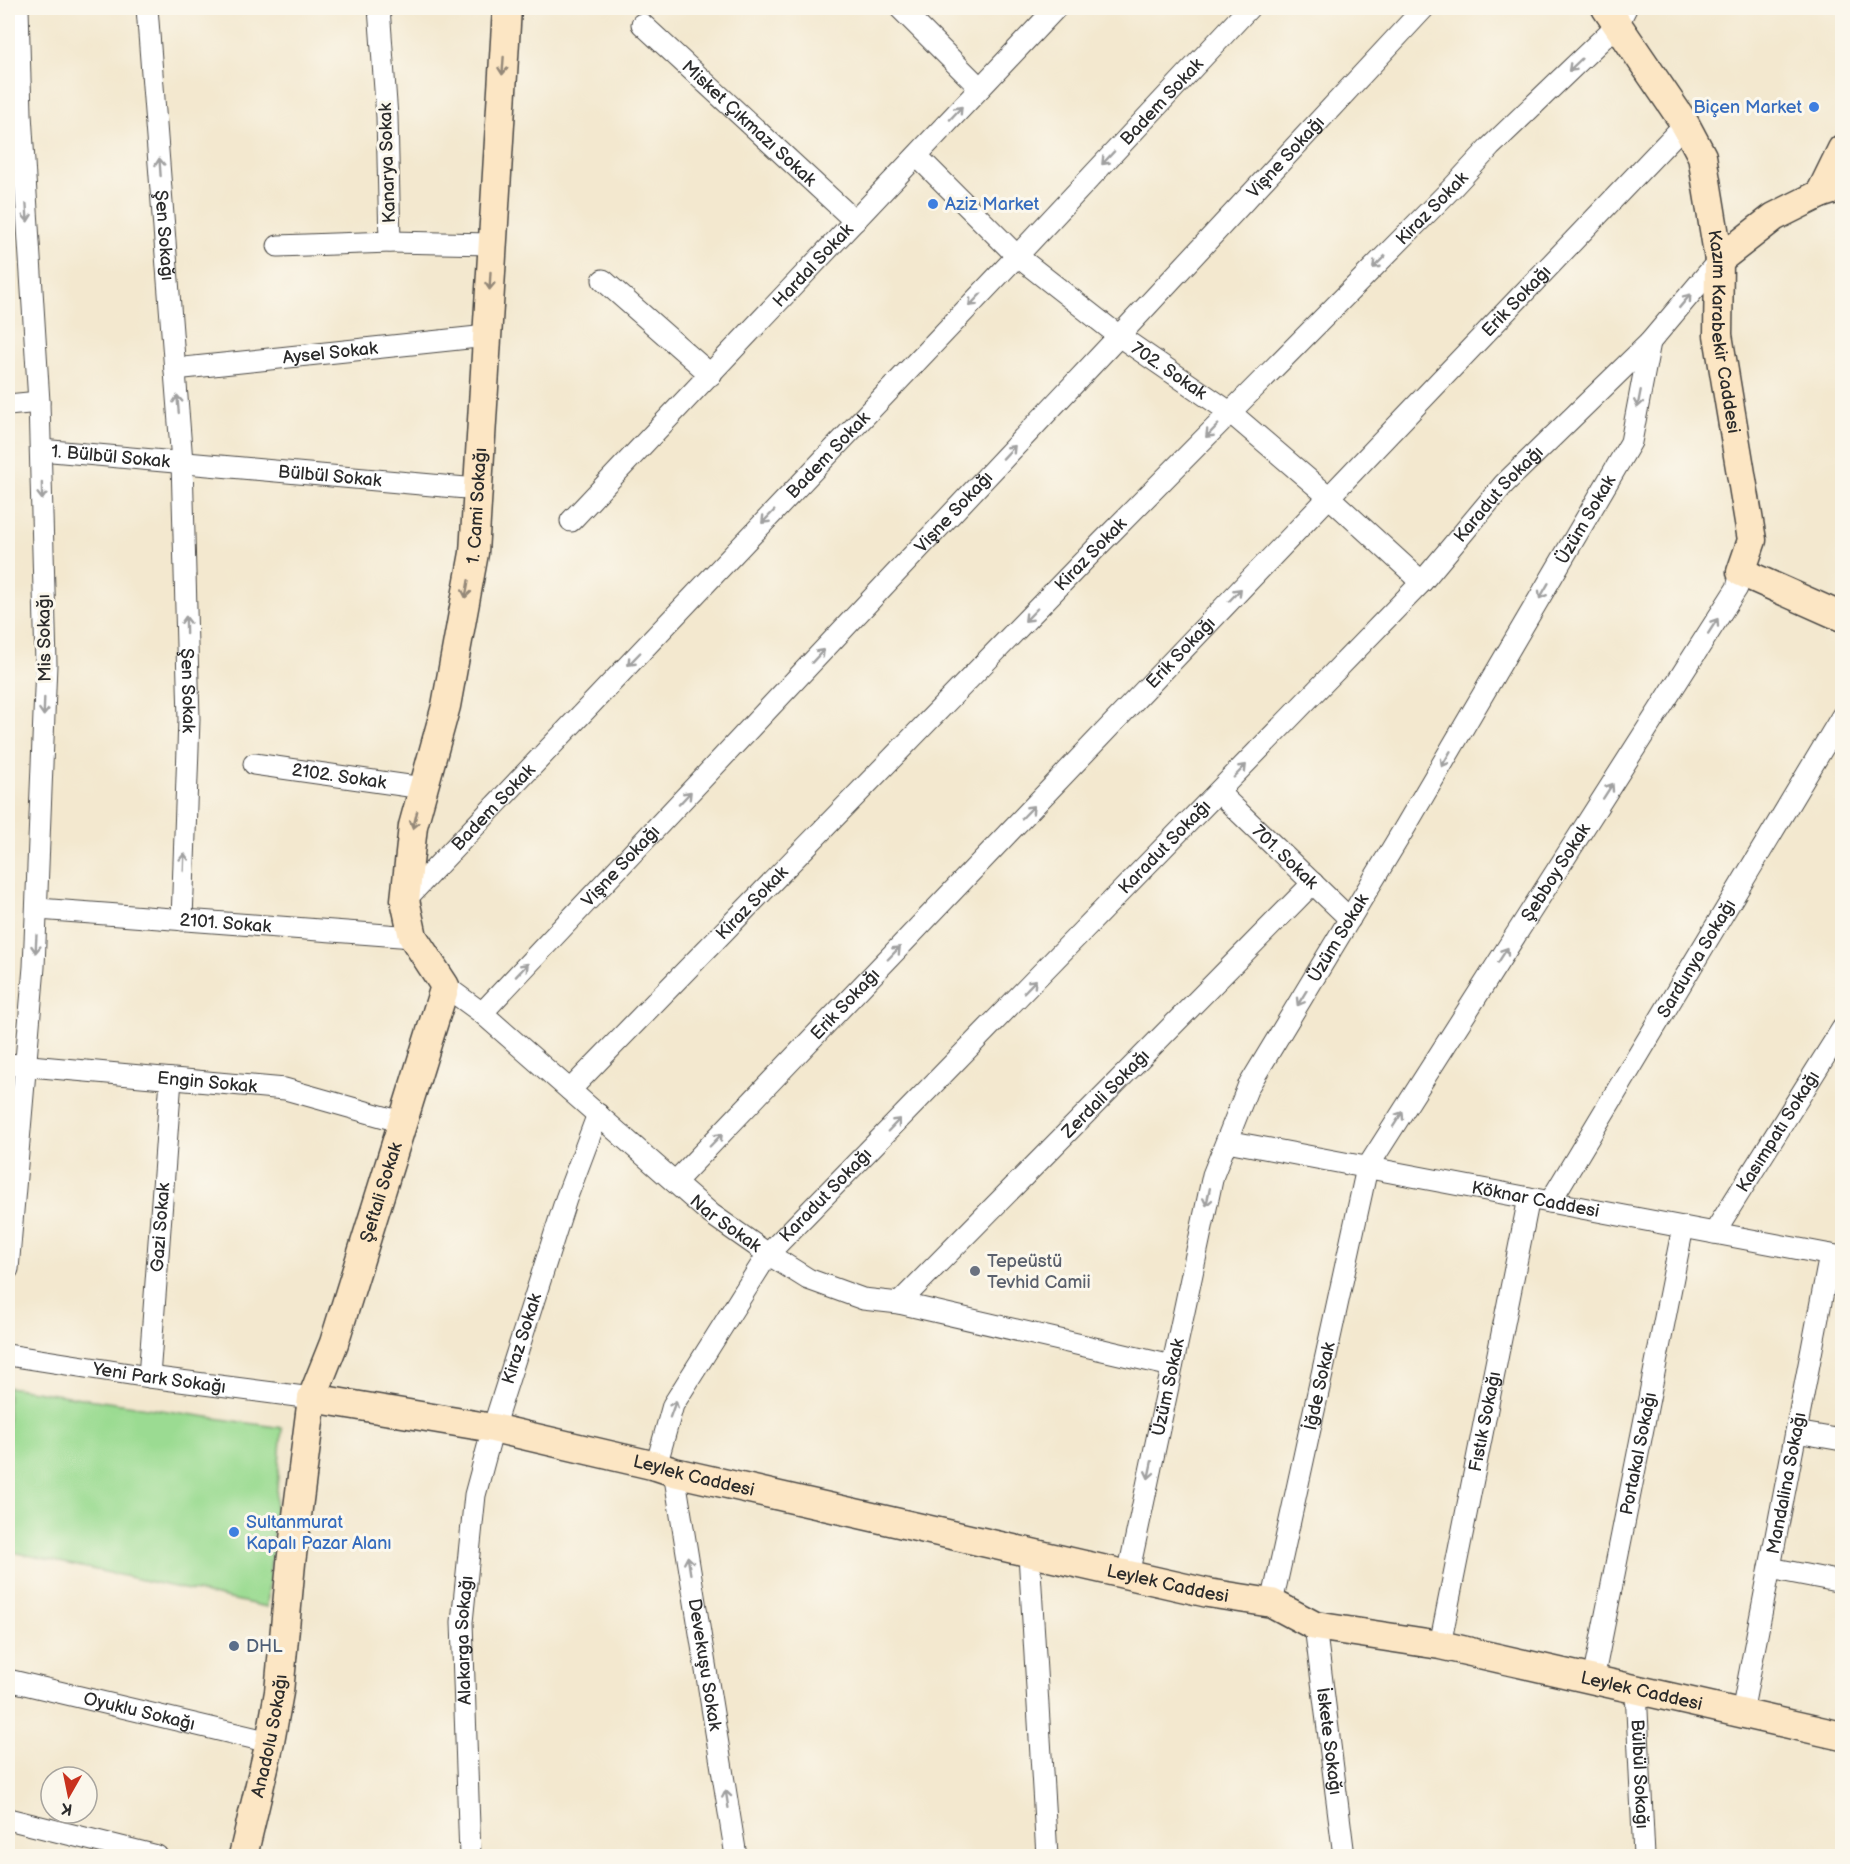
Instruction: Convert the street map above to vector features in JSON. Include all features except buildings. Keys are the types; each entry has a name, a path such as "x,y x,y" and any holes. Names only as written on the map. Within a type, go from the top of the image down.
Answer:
{"street":[{"name":"Mis Sokağı","path":"8,1269 17,1065 38,909 46,664 39,402 21,114 18,8"},
{"name":"Şen Sokağı","path":"147,8 182,462"},
{"name":"Kanarya Sokak","path":"278,246 390,242 387,117 379,8"},
{"name":"1. Cami Sokağı","path":"445,986 413,937 405,900 413,826 446,706 474,553 507,8"},
{"path":"900,8 980,88"},
{"name":"Hardal Sokak","path":"571,521 1056,8"},
{"name":"Badem Sokak","path":"405,900 1017,256 1249,8"},
{"name":"Vişne Sokağı","path":"482,1013 1424,8"},
{"name":"Kazım Karabekir Caddesi","path":"1616,13 1685,124 1702,156 1719,260 1718,335 1752,540 1741,572"},
{"name":"Kiraz Sokak","path":"570,1090 1102,542 1453,187 1616,13"},
{"name":"Misket Çıkmazı Sokak","path":"642,24 855,221"},
{"name":"Erik Sokağı","path":"675,1182 1685,124"},
{"path":"1719,260 1774,217 1831,190 1842,149"},
{"name":"702. Sokak","path":"916,156 1017,256 1119,336 1231,413 1329,497 1422,582"},
{"path":"390,242 492,243"},
{"name":"Karadut Sokağı","path":"665,1469 673,1404 768,1254 1422,582 1504,484 1650,342 1719,260"},
{"path":"603,280 711,375"},
{"name":"Aysel Sokak","path":"175,369 486,336"},
{"name":"Üzüm Sokak","path":"1128,1575 1213,1175 1248,1087 1350,919 1631,442 1650,342"},
{"path":"8,405 39,402"},
{"name":"1. Bülbül Sokak","path":"41,450 182,462"},
{"name":"Bülbül Sokak","path":"182,462 477,489"},
{"name":"Şen Sokak","path":"182,462 189,719 182,920"},
{"path":"1741,572 1842,617"},
{"name":"Şebboy Sokak","path":"1367,1168 1737,588 1741,572"},
{"name":"Sardunya Sokağı","path":"1550,1202 1842,717"},
{"name":"2102. Sokak","path":"254,764 423,788"},
{"name":"701. Sokak","path":"1219,793 1350,919"},
{"name":"Zerdali Sokağı","path":"899,1303 1313,884"},
{"name":"2101. Sokak","path":"38,909 413,937"},
{"name":"Nar Sokak","path":"445,986 482,1013 711,1214 808,1279 862,1299 899,1303 1172,1366"},
{"name":"Şeftali Sokak","path":"312,1398 334,1343 445,986"},
{"name":"Kasımpatı Sokağı","path":"1714,1233 1842,1029"},
{"name":"Engin Sokak","path":"17,1065 285,1089 402,1122"},
{"name":"Gazi Sokak","path":"148,1377 171,1079"},
{"name":"Kiraz Sokak","path":"493,1428 566,1199 598,1114"},
{"name":"Köknar Caddesi","path":"1227,1141 1836,1256"},
{"name":"İğde Sokak","path":"1272,1603 1367,1168"},
{"name":"Fıstık Sokağı","path":"1440,1645 1529,1198"},
{"name":"Portakal Sokağı","path":"1593,1680 1683,1227"},
{"name":"Mandalina Sokağı","path":"1742,1713 1796,1432 1836,1256"},
{"name":"Yeni Park Sokağı","path":"8,1355 148,1377 312,1398"},
{"name":"Leylek Caddesi","path":"312,1398 493,1428 1029,1554 1208,1593 1272,1603 1315,1626 1440,1645 1842,1736"},
{"name":"Anadolu Sokağı","path":"243,1857 270,1742 279,1692 291,1563 312,1398"},
{"name":"Alakarga Sokağı","path":"470,1857 462,1622 475,1495 493,1428"},
{"path":"1796,1432 1842,1440"},
{"name":"Devekuşu Sokak","path":"665,1469 736,1857"},
{"path":"1029,1554 1047,1857"},
{"path":"1770,1568 1842,1582"},
{"name":"İskete Sokağı","path":"1315,1626 1344,1857"},
{"name":"Oyuklu Sokağı","path":"8,1680 270,1742"},
{"name":"Bülbül Sokağı","path":"1636,1690 1644,1857"},
{"path":"8,1819 157,1857"}],"green space":[{"path":"8,1387 282,1428 267,1607 8,1551"}],"place":[{"name":"Biçen Market","path":"1814,107"},
{"name":"Aziz Market","path":"933,204"},
{"name":"Tepeüstü Tevhid Camii","path":"975,1271"},
{"name":"Sultanmurat Kapalı Pazar Alanı","path":"234,1532"},
{"name":"DHL","path":"234,1646"}]}
